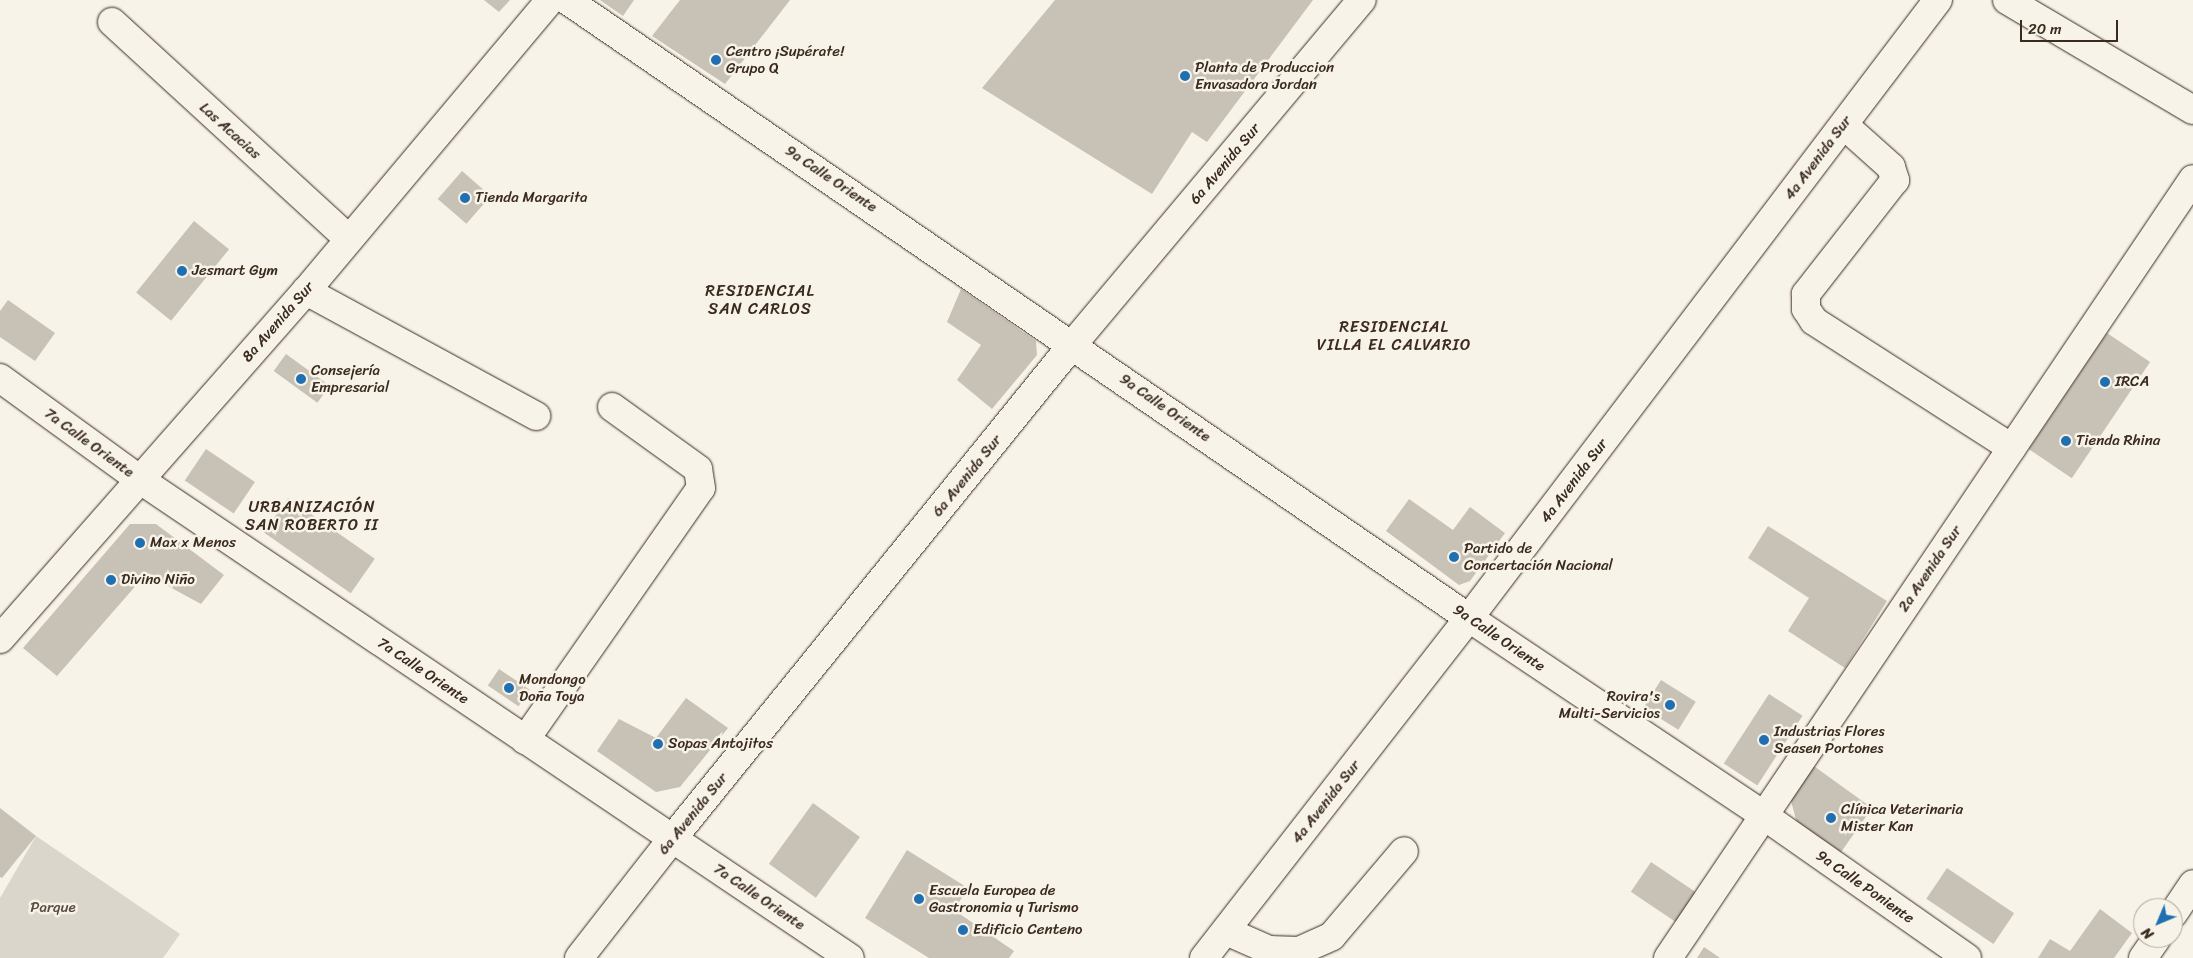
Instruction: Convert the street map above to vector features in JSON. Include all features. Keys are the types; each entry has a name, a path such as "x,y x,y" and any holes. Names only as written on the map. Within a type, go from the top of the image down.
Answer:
{"street":[{"name":"8a Avenida Sur","path":"0,639 306,291 550,0"},
{"name":"9a Calle Oriente","path":"567,0 1073,344 1469,618 1763,816"},
{"name":"6a Avenida Sur","path":"580,958 672,839 1073,344 1362,0"},
{"name":"4a Avenida Sur","path":"1204,958 1469,618 1938,0"},
{"path":"2007,0 2193,110"},
{"name":"Las Acacias","path":"112,22 349,239"},
{"path":"1844,125 1891,167 1895,180 1806,294 1806,309 1814,321 2012,448"},
{"name":"2a Avenida Sur","path":"1668,958 2193,179"},
{"path":"306,291 536,416"},
{"name":"7a Calle Oriente","path":"0,378 139,479 850,958"},
{"path":"524,740 701,488 698,469 612,407"},
{"name":"9a Calle Poniente","path":"1763,816 1967,958"},
{"path":"1226,930 1270,950 1299,951 1332,936 1404,851"},
{"path":"2183,899 2193,884"}],"green space":[{"name":"Parque","path":"36,836 180,934 163,958 0,958 0,898"}],"building":[{"path":"484,0 510,0 499,12"},
{"path":"600,0 634,0 623,16"},
{"name":"Centro ¡Supérate! Grupo Q","path":"680,0 790,0 725,84 652,36"},
{"path":"1055,0 1313,0 1207,142 1192,132 1152,194 982,88"},
{"name":"Tienda Margarita","path":"462,171 491,196 466,224 438,199"},
{"name":"Jesmart Gym","path":"194,221 229,249 171,321 136,292"},
{"path":"961,289 1036,341 1037,355 992,409 957,380 981,345 947,322"},
{"path":"8,300 55,333 35,361 0,337 0,311"},
{"name":"IRCA","path":"2107,333 2150,362 2072,478 2029,449"},
{"name":"Consejería Empresarial","path":"286,354 330,386 317,403 274,371"},
{"path":"206,449 255,482 234,513 185,481"},
{"path":"288,498 375,559 351,593 264,532"},
{"name":"Partido de Concertación Nacional","path":"1409,499 1453,530 1470,507 1505,533 1470,581 1459,585 1386,531"},
{"path":"130,524 156,524 224,575 201,604 146,574 57,676 23,648"},
{"path":"1768,526 1887,601 1845,668 1788,631 1809,598 1748,558"},
{"name":"Mondongo Doña Toya","path":"499,669 530,690 518,706 488,686"},
{"name":"Rovira's Multi-Servicios","path":"1661,680 1696,702 1678,730 1644,708"},
{"name":"Industrias Flores Seasen Portones","path":"1769,694 1803,716 1757,785 1724,764"},
{"name":"Sopas Antojitos","path":"686,698 728,728 680,787 656,792 597,751 619,719 656,738"},
{"name":"Clínica Veterinaria Mister Kan","path":"1811,764 1872,808 1839,855 1798,827 1791,801"},
{"path":"813,803 860,837 816,898 769,864"},
{"path":"0,808 36,836 2,878 0,877"},
{"name":"Escuela Europea de Gastronomia y Turismo","path":"907,850 968,888 954,910 1014,951 1009,958 929,958 865,918"},
{"path":"1651,862 1697,893 1676,923 1631,892"},
{"path":"1947,868 2014,913 1993,944 1926,899"},
{"path":"2100,909 2132,933 2114,958 2038,958 2050,939 2070,951"},
{"path":"1704,947 1720,958 1697,958"}],"place":[{"name":"Centro ¡Supérate! Grupo Q","path":"716,60"},
{"name":"Planta de Produccion Envasadora Jordan","path":"1185,76"},
{"name":"Tienda Margarita","path":"465,198"},
{"name":"Jesmart Gym","path":"182,271"},
{"name":"Consejería Empresarial","path":"301,379"},
{"name":"IRCA","path":"2105,382"},
{"name":"Tienda Rhina","path":"2066,441"},
{"name":"Max x Menos","path":"140,543"},
{"name":"Partido de Concertación Nacional","path":"1454,557"},
{"name":"Divino Niño","path":"111,580"},
{"name":"Mondongo Doña Toya","path":"509,688"},
{"name":"Rovira's Multi-Servicios","path":"1670,705"},
{"name":"Industrias Flores Seasen Portones","path":"1764,740"},
{"name":"Sopas Antojitos","path":"658,744"},
{"name":"Clínica Veterinaria Mister Kan","path":"1831,818"},
{"name":"Escuela Europea de Gastronomia y Turismo","path":"919,899"},
{"name":"Edificio Centeno","path":"963,930"}],"district":[{"name":"RESIDENCIAL SAN CARLOS","path":"760,300"},
{"name":"RESIDENCIAL VILLA EL CALVARIO","path":"1394,336"},
{"name":"URBANIZACIÓN SAN ROBERTO II","path":"312,516"}]}
